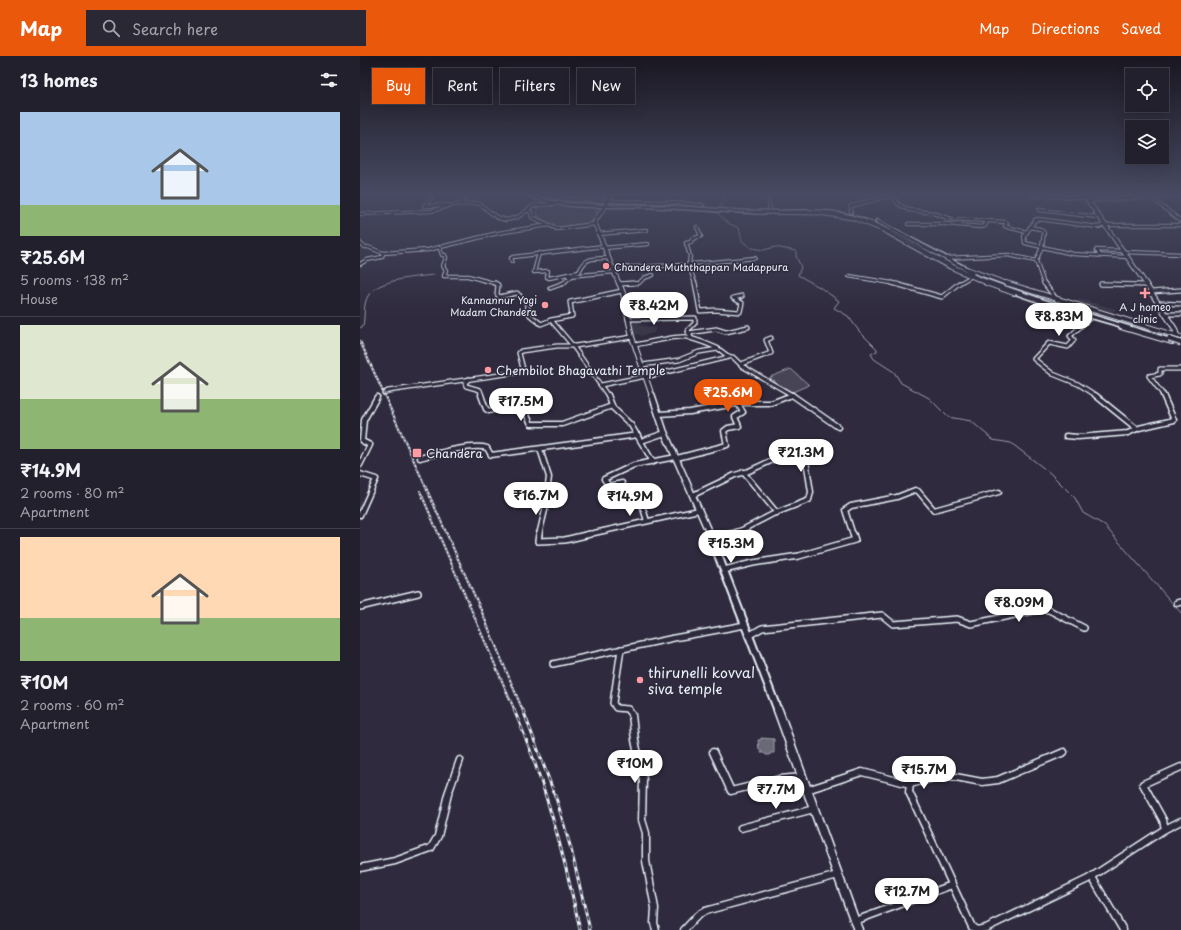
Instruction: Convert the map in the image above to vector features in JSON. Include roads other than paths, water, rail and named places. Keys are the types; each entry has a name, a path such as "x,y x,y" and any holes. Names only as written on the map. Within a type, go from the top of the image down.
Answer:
{"highway":[{"path":"898,236 978,278 1023,294 1169,337 1180,337"},
{"path":"906,236 966,268 969,272 1008,287 1169,337 1181,343"}],"main road":[{"path":"599,236 620,284 632,337 665,433 693,494 724,570 808,790 858,930"},
{"path":"1112,236 1128,257 1180,337"}],"street":[{"path":"360,243 364,247 368,247 383,253 440,248 487,236"},
{"path":"701,236 692,239 691,242 686,243 690,256 689,265 697,290 700,311 715,310 740,312 742,303 733,298 742,296"},
{"path":"893,236 970,277 1001,289 1090,318 1181,343"},
{"path":"1024,236 1024,243 1056,251 1101,256 1128,257"},
{"path":"1044,236 1042,247 1036,261 1044,284 1057,300"},
{"path":"512,262 511,258 513,257 539,253 648,244"},
{"path":"440,248 442,255 445,255 446,258 443,266 446,270 444,276 468,276 493,282 498,285 497,294 499,296 517,293 526,302 530,315 541,324 551,320 572,316 570,302 622,291"},
{"path":"1101,256 1096,250 1181,254"},
{"path":"360,264 382,257 383,253"},
{"path":"539,253 534,272 548,271 547,277 549,278 614,270 689,265 755,258"},
{"path":"947,258 1008,255 1036,261"},
{"path":"550,288 564,284 569,280 570,276 580,271 586,260 609,258"},
{"path":"966,268 999,281 1057,300 1180,337"},
{"path":"620,284 639,283 644,278 653,275"},
{"path":"849,276 902,285 942,297 953,287 970,277"},
{"path":"1102,284 1146,285"},
{"path":"1150,292 1181,290"},
{"path":"1158,303 1181,304"},
{"path":"1165,314 1181,314"},
{"path":"628,319 695,318 695,323 688,330 688,333"},
{"path":"1090,318 1070,336 1074,340 1068,347 1049,343 1034,359 1051,373 1068,379 1095,394 1137,429"},
{"path":"551,320 573,346 593,376 601,384 608,395 612,406 627,420 653,462"},
{"path":"688,333 716,329 726,332 748,328"},
{"path":"688,333 691,338"},
{"path":"636,345 671,339 678,336 691,338 719,349 729,357 733,357 741,364 792,395 838,427"},
{"path":"384,393 388,391 520,372 523,369 519,353 522,351 557,346 573,346 632,337"},
{"path":"741,364 772,353 766,340 771,338"},
{"path":"642,365 679,360 699,352 719,349"},
{"path":"601,384 646,376 717,361 729,357"},
{"path":"1066,436 1078,437 1116,435 1174,420 1166,399 1150,376 1160,374 1160,369 1181,369"},
{"path":"469,379 465,383 466,386 480,390 486,409 489,411 521,402 531,424 562,424 578,417 607,410 612,406"},
{"path":"659,414 690,412 738,404 772,403 792,395"},
{"path":"360,465 370,445 361,441 364,420 376,397"},
{"path":"647,521 641,502 629,502 622,483 609,486 604,479 634,465 727,445 724,431 728,428 739,426 735,417 743,412 738,404"},
{"path":"641,441 665,433"},
{"path":"420,458 452,450 479,447 487,448 491,455 638,436"},
{"path":"540,449 549,477 545,510 538,542 565,540 699,510"},
{"path":"693,494 710,488 735,474 779,458 805,454 811,492 809,500 777,513 742,530 712,541"},
{"path":"743,472 777,513"},
{"path":"360,474 376,479 360,515"},
{"path":"724,570 753,563 799,556 855,540 845,510 851,506 897,497 915,490 918,491 934,510 999,492"},
{"path":"360,607 418,594"},
{"path":"748,636 762,628 882,615 893,624 957,619 971,624 1043,610 1049,610 1084,628"},
{"path":"553,664 674,638 745,625"},
{"path":"621,649 613,703 616,708 628,709 632,715 635,740 643,779 642,820 646,833 646,861 655,908 654,924 656,930"},
{"path":"714,752 731,791 780,779 803,777"},
{"path":"808,790 862,772 910,784 945,775 982,782 998,780 1064,752"},
{"path":"360,868 395,861 431,848 438,836 448,794 460,760"},
{"path":"1165,829 1163,820 1143,784 1181,767"},
{"path":"910,784 909,792 972,927 977,930 986,928 1092,877 1165,829 1181,821"},
{"path":"741,828 814,808"},
{"path":"684,930 698,915 706,911 838,875"},
{"path":"1092,877 1123,930"},
{"path":"855,922 952,885"}],"water":[{"path":"761,738 774,739 774,753 766,755 761,753 761,750 759,750 758,740 761,740"}],"waterway":[{"path":"741,236 742,241 751,248 764,250 775,247 796,251 796,256 801,267 798,275 821,288 839,301 834,308 848,316 859,331 877,349 877,351 871,354 874,359 894,372 901,383 929,398 948,417 971,421 993,440 1011,443 1050,473 1075,498 1083,513 1104,525 1181,613"},
{"path":"360,328 363,326 366,299 373,290 388,282 434,275"}],"railway":[{"path":"360,341 481,610 523,711"},
{"path":"420,491 515,711"},
{"path":"514,710 535,764 553,818 580,930"},
{"path":"523,710 557,801 571,849 590,930"}],"place":[{"name":"Chandera Muththappan Madappura","path":"606,266"},
{"name":"A J homeo clinic","path":"1145,293"},
{"name":"Kannannur Yogi Madam Chandera","path":"545,305"},
{"name":"Chembilot Bhagavathi Temple","path":"488,370"},
{"name":"Chandera","path":"417,453"},
{"name":"thirunelli kovval siva temple","path":"640,680"}]}
